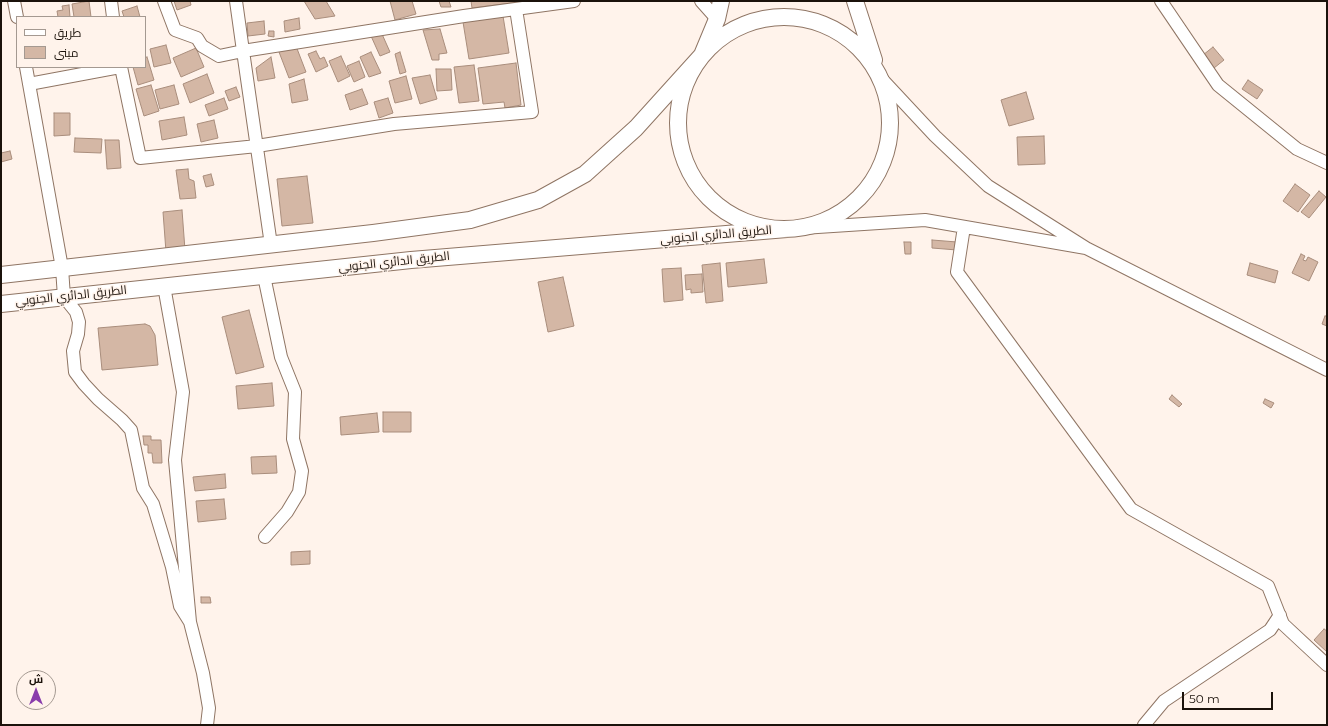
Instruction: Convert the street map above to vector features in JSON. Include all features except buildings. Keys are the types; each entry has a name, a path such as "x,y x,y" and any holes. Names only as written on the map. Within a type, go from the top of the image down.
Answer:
{"main road":[{"path":"721,1 717,19 702,55 684,85 677,118 681,153 697,184 721,209 752,224 787,229 822,222 852,204 875,178 888,145 890,110 855,1"},
{"path":"1,275 271,245 470,220 538,200 585,174 636,128 702,55 729,32 762,19 797,17 831,28 860,48 880,77"},
{"name":"الطريق الدائري الجنوبي","path":"1,304 411,260 787,229"}],"street":[{"path":"14,1 17,16"},
{"path":"111,1 113,16"},
{"path":"164,1 175,30 197,38 202,46 219,56 243,51 574,1"},
{"path":"236,1 271,245"},
{"path":"701,1 717,19"},
{"path":"1161,1 1218,85 1297,149 1327,163"},
{"path":"120,68 140,158 257,146 394,124 532,112 516,9"},
{"path":"26,68 62,268 64,297 76,312 79,322 78,334 73,351 75,372 84,384 122,420 130,430 143,488 153,504 172,567 180,606 190,622"},
{"path":"29,84 115,68"},
{"path":"880,77 935,136 988,186 1086,248 1327,370"},
{"path":"787,229 925,220 1086,248"},
{"path":"964,227 957,272 1131,509 1268,586 1283,624 1327,665"},
{"path":"264,276 281,357 295,392 293,439 302,471 299,492 287,512 265,537"},
{"path":"164,286 183,392 176,460 190,622 203,673 209,708 207,725"},
{"path":"1144,725 1164,701 1270,630 1280,615"}]}
